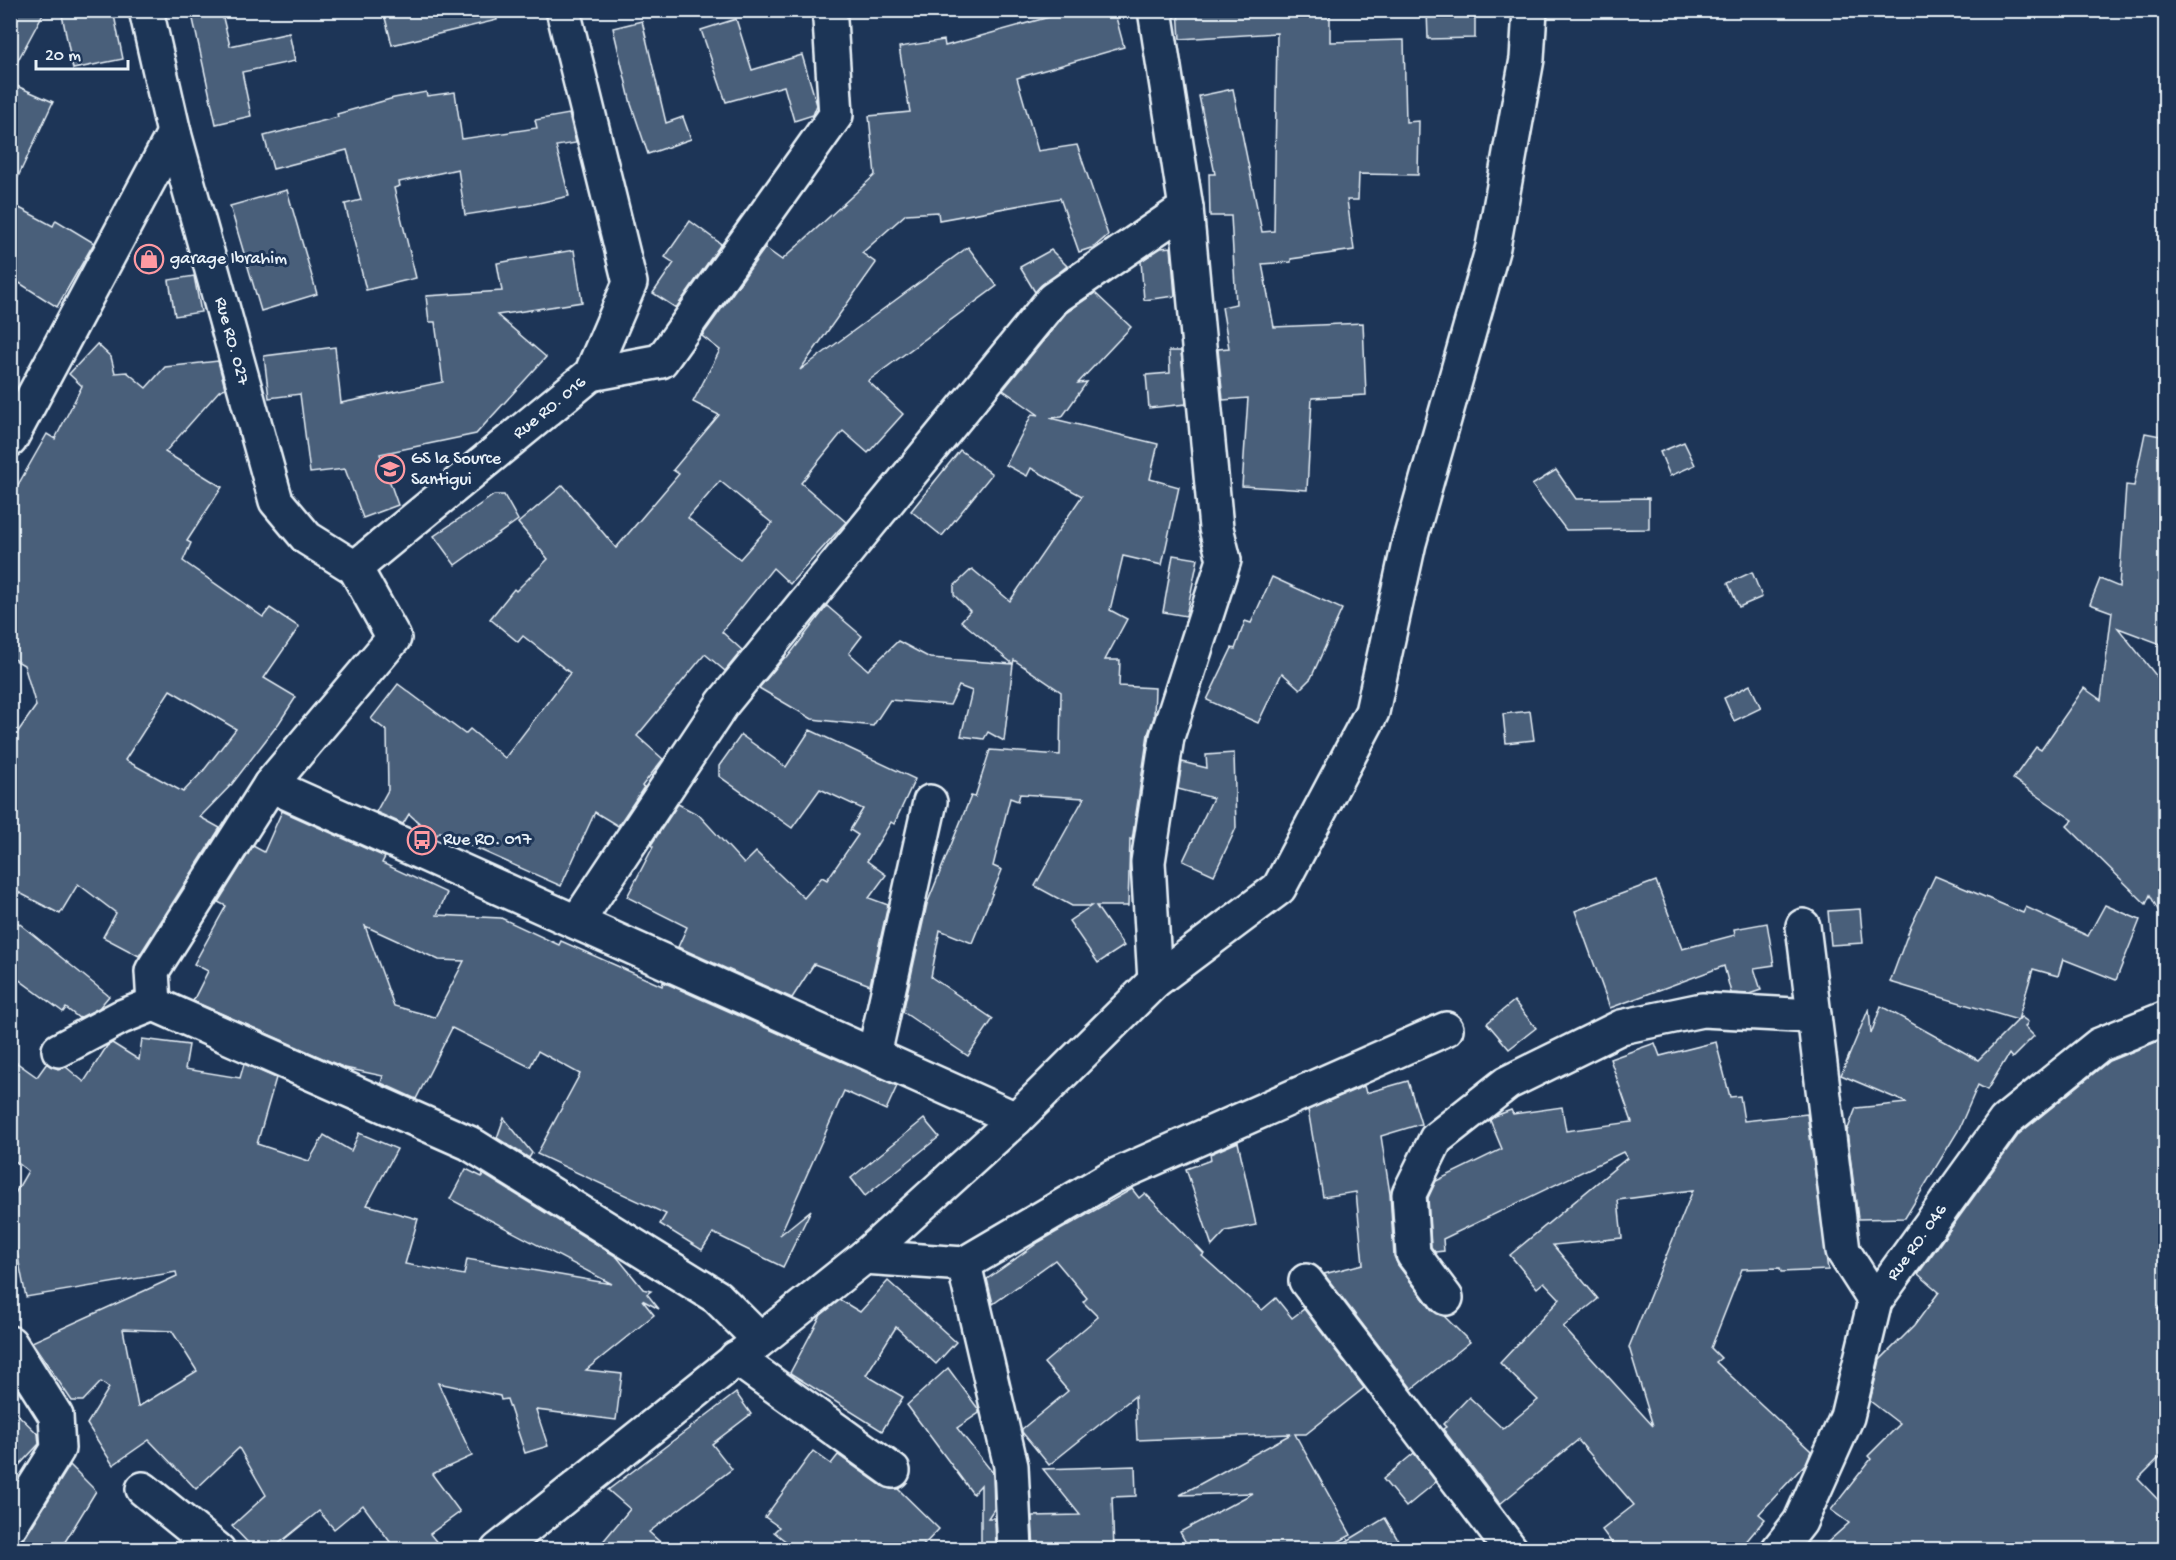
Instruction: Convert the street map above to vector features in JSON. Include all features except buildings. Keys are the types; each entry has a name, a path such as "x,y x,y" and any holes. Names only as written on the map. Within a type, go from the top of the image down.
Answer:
{"street":[{"name":"Rue RO. 027","path":"146,10 174,134 276,501 307,538 355,568"},
{"name":"Rue RO. 016","path":"355,568 591,374 630,283 563,10"},
{"path":"1155,10 1186,208 1216,528 1224,560 1167,737 1148,862 1155,981"},
{"path":"498,1550 536,1537 748,1349 864,1257 1016,1119 1155,981 1279,888 1372,712 1409,543 1493,247 1527,59 1530,10"},
{"path":"591,374 661,361 836,115 830,20"},
{"path":"10,440 174,134"},
{"path":"577,922 723,703 1053,299 1186,208"},
{"path":"154,1004 152,971 270,785 394,638 355,568"},
{"path":"270,785 1016,1119"},
{"path":"874,1055 930,802"},
{"path":"1803,926 1843,1251 1875,1301"},
{"path":"59,1050 121,1017 154,1004 469,1143 717,1297 748,1349 893,1471"},
{"path":"1446,1298 1413,1254 1409,1194 1436,1138 1507,1083 1621,1027 1702,1010 1814,1016"},
{"name":"Rue RO. 046","path":"1778,1550 1800,1522 1847,1417 1875,1301 2005,1121 2099,1045 2166,1018"},
{"path":"864,1257 964,1264 1112,1177 1446,1029"},
{"path":"964,1264 1011,1466 1015,1550"},
{"path":"1306,1281 1511,1550"},
{"path":"10,1343 56,1416 58,1449 10,1526"},
{"path":"143,1489 218,1550"}],"place":[{"name":"garage Ibrahim","path":"149,259"},
{"name":"GS la Source Santigui","path":"390,469"},
{"name":"Rue RO. 017","path":"422,840"}]}
